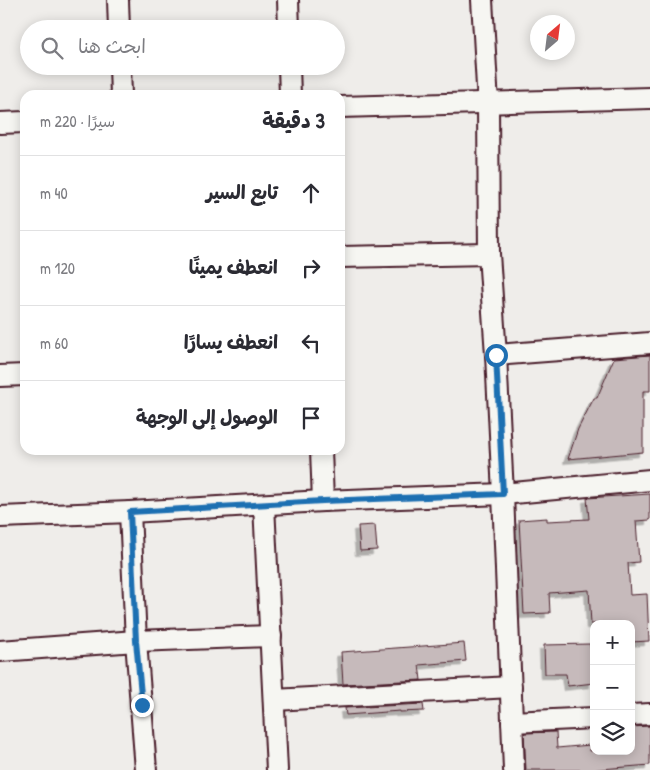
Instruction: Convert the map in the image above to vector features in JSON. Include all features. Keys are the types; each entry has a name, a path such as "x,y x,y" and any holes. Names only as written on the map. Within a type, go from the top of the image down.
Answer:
{"street":[{"path":"118,0 119,20"},
{"path":"288,0 288,20"},
{"path":"482,0 488,104 490,254 503,494 514,770"},
{"path":"120,75 121,90"},
{"path":"289,75 290,90"},
{"path":"345,107 650,98"},
{"path":"0,123 20,122"},
{"path":"345,257 490,254"},
{"path":"496,355 650,342"},
{"path":"0,376 20,375"},
{"path":"321,455 323,501"},
{"path":"0,517 503,494 650,480"},
{"path":"264,505 277,770"},
{"path":"130,512 136,641 146,770"},
{"path":"0,651 136,641 271,636"},
{"path":"274,700 511,687"},
{"path":"635,715 650,714"},
{"path":"512,722 590,718"}],"building":[{"path":"650,355 650,391 643,391 643,452 568,459 578,429 594,398 597,398 614,358"},
{"path":"650,494 650,520 636,521 639,562 628,563 630,595 647,594 649,641 635,642 635,620 591,620 589,590 549,593 550,613 524,614 519,520 547,518 547,521 589,519 587,498"},
{"path":"375,525 377,550 360,551 358,526"},
{"path":"464,643 466,661 419,665 421,680 343,684 341,652"},
{"path":"590,644 590,683 568,686 566,674 545,674 544,645"},
{"path":"423,704 424,711 346,715 345,708"},
{"path":"650,726 650,765 589,770 526,770 524,733 556,732 557,748 590,745 590,755 635,755 635,727"}],"route":[{"path":"142,705 136,641 130,512 323,501 503,494 496,355"}]}
